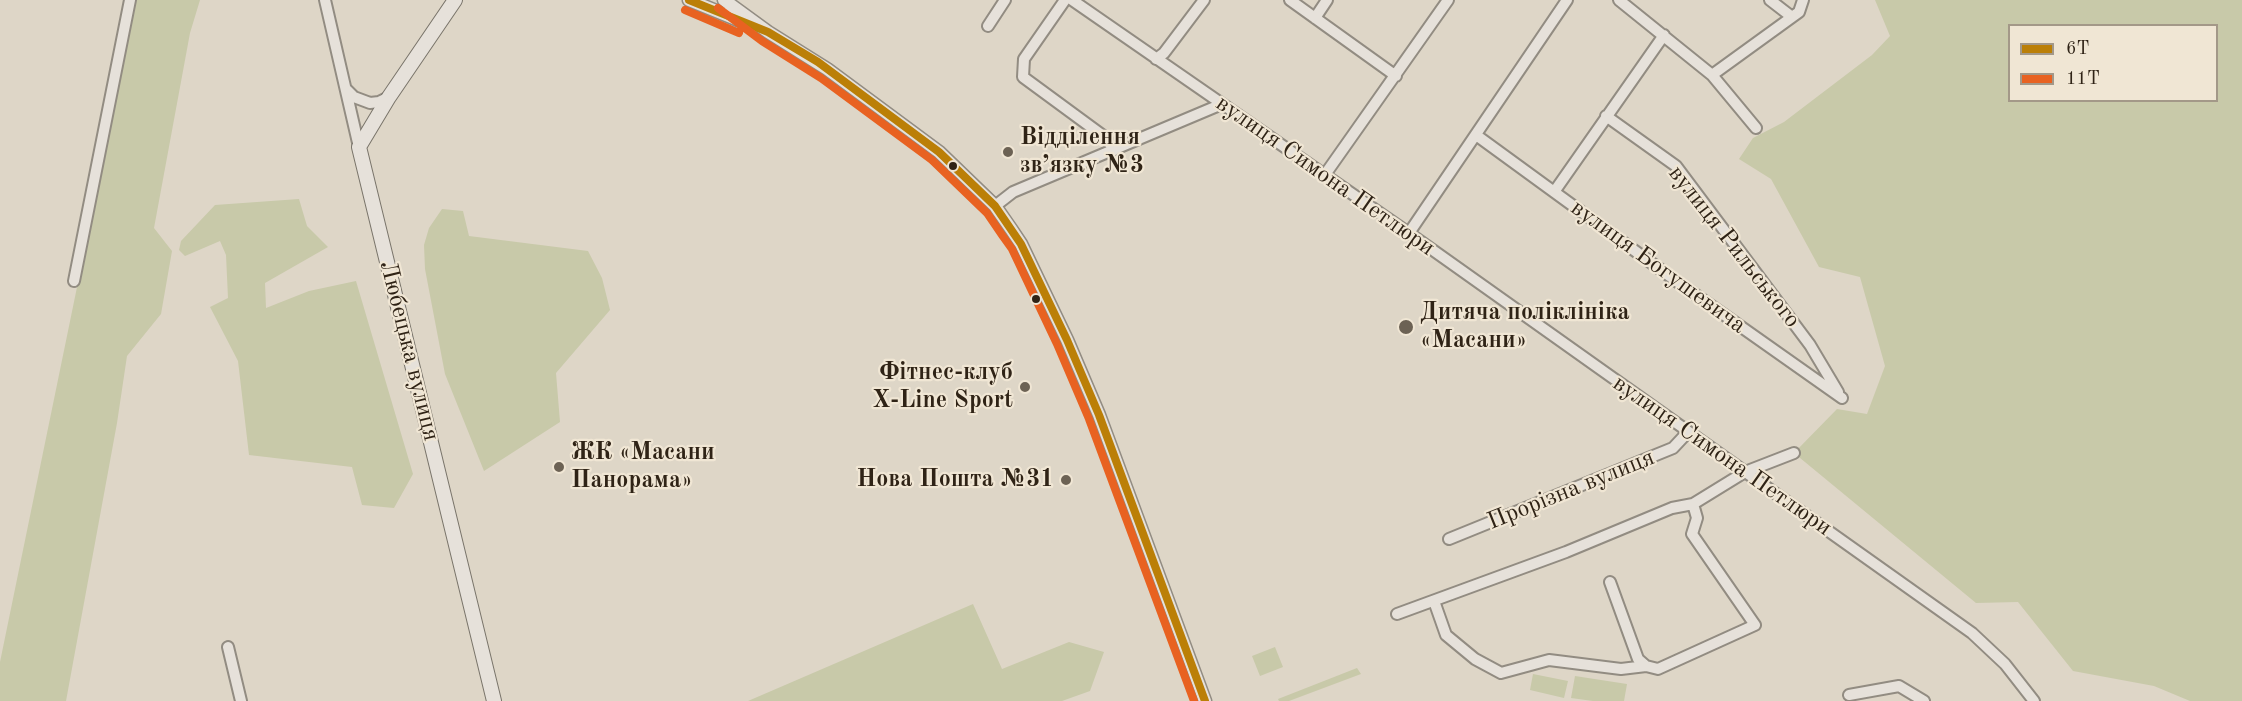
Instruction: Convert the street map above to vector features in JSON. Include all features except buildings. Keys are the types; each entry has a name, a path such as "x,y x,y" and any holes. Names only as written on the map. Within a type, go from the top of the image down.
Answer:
{"main road":[{"path":"359,147 389,97 455,3"},
{"name":"Любецька вулиця","path":"359,147 494,701"}],"street":[{"path":"74,280 130,0"},
{"name":"Любецька вулиця","path":"325,0 359,147"},
{"path":"689,0 768,32"},
{"path":"724,0 768,32 827,69 939,152 995,206 1021,244 1067,340 1099,415 1205,701"},
{"path":"988,26 1005,0"},
{"path":"1065,0 1024,59 1023,77 1106,138 1114,150"},
{"name":"вулиця Симона Петлюри","path":"1072,0 1408,233 1972,633 2005,664 2034,701"},
{"path":"1156,59 1164,53 1204,0"},
{"path":"1290,0 1396,75"},
{"path":"1315,18 1327,0"},
{"path":"1324,176 1448,0"},
{"path":"1408,233 1567,0"},
{"path":"1619,0 1712,75 1756,128"},
{"path":"1770,0 1792,17"},
{"path":"1712,75 1799,12 1803,0"},
{"path":"1554,192 1664,35"},
{"path":"347,90 354,97 370,103 389,97"},
{"path":"995,206 1007,195 1222,104"},
{"name":"вулиця Рильського","path":"1606,116 1676,166 1810,345 1842,398"},
{"name":"вулиця Богушевича","path":"1476,135 1842,398"},
{"name":"Прорізна вулиця","path":"1449,539 1673,448 1688,432"},
{"path":"1396,614 1566,552 1672,508 1694,504 1745,472 1794,453"},
{"path":"1434,601 1446,635 1475,659 1501,673 1549,660 1621,669 1646,666 1658,669 1755,625 1692,534 1696,518 1694,504"},
{"path":"1610,582 1638,659 1646,666"},
{"path":"228,647 241,701"},
{"path":"1849,695 1899,686 1924,701"}],"green space":[{"path":"136,0 200,0 190,33 154,228 172,251 161,314 127,356 117,423 66,701 0,701 0,662"},
{"path":"1875,0 2242,0 2242,701 2190,701 2154,686 2073,671 2018,602 1976,603 1794,453 1837,409 1867,414 1885,366 1860,277 1819,267 1771,179 1739,159 1753,138 1784,122 1872,55 1890,36"},
{"path":"299,199 307,226 328,247 265,283 266,308 309,291 356,281 413,474 394,508 362,505 352,467 249,455 238,361 210,307 228,298 226,255 220,241 185,256 179,250 181,241 215,205"},
{"path":"442,209 463,211 469,236 588,251 602,278 610,310 556,373 560,422 484,471 445,374 425,269 424,245 429,228"},
{"path":"973,604 1002,669 1069,642 1104,652 1090,691 1062,701 748,701"},
{"path":"1275,647 1283,667 1260,676 1252,656"},
{"path":"1357,668 1361,674 1289,701 1278,699"},
{"path":"1533,674 1568,681 1564,698 1530,690"},
{"path":"1575,676 1627,684 1624,701 1571,698"}],"transit line":[{"name":"6Т","path":"689,0 768,32 818,62 939,152 995,206 1021,244 1067,340 1099,415 1205,701"},
{"name":"11Т","path":"718,8 762,41 821,78 932,160 987,213 1012,249 1089,419 1194,701"},
{"name":"11Т","path":"685,10 739,33"}],"place":[{"name":"Відділення зв’язку №3","path":"1008,152"},
{"name":"Дитяча поліклініка «Масани»","path":"1406,327"},
{"name":"Фітнес-клуб X-Line Sport","path":"1025,387"},
{"name":"ЖК «Масани Панорама»","path":"559,467"},
{"name":"Нова Пошта №31","path":"1066,480"}]}
